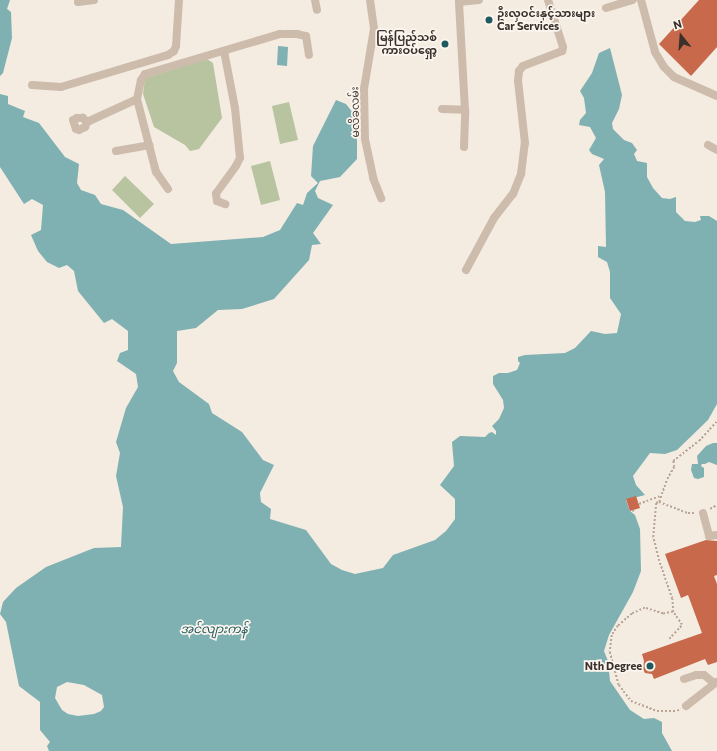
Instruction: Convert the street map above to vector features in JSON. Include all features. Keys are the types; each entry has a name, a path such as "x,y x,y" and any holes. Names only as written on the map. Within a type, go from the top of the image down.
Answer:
{"street":[{"path":"78,2 94,0"},
{"path":"32,85 61,87 168,55 174,51 176,46 179,0"},
{"path":"315,0 317,10"},
{"name":"မလိခလမ်း","path":"370,0 374,29 364,89 365,139 373,178 381,198"},
{"path":"464,147 466,110 459,1 479,0"},
{"path":"466,270 494,218 513,194 521,174 525,144 518,81 519,71 523,66 562,51 563,48 548,0"},
{"path":"606,8 633,0"},
{"path":"641,0 655,52 664,67 674,77 717,96"},
{"path":"168,189 156,172 137,99 141,80 145,74 280,34 297,34 306,36 309,55"},
{"path":"224,51 235,108 240,158 216,194 217,201 225,204"},
{"path":"87,122 137,99"},
{"path":"442,109 466,110"},
{"path":"116,151 149,145"},
{"path":"708,145 717,150"},
{"path":"703,513 709,536 717,535"},
{"path":"684,680 696,675 704,675 715,682 686,706"}],"path":[{"path":"669,639 682,624 673,612 672,599 658,561 653,536 656,503 659,502 667,479 674,467 673,461 699,442 708,429 717,421"},
{"path":"639,504 660,496"},
{"path":"659,502 688,513 703,513"},
{"path":"673,612 663,614 645,608 632,614 618,626 612,635 610,652 620,685 631,701 657,711 677,711 686,706"}],"green space":[{"path":"207,59 213,63 222,118 199,149 190,151 185,145 154,127 143,94 145,78"},
{"path":"289,102 298,140 280,144 272,106"},
{"path":"270,161 280,200 261,205 251,166"},
{"path":"125,176 154,204 140,218 112,190"}],"water":[{"path":"0,0 10,0 7,9 11,12 12,38 3,73 0,76"},
{"path":"278,46 288,47 287,66 277,65"},
{"name":"အင်လျားကန်","path":"610,48 622,95 619,109 612,123 613,129 624,140 632,143 637,150 634,154 637,161 647,163 647,177 653,188 662,198 670,199 676,197 676,212 685,221 695,222 701,220 700,216 709,216 717,221 717,404 708,420 677,450 665,454 650,453 633,476 636,485 645,495 626,500 630,511 635,515 640,529 641,571 633,592 609,635 604,651 608,661 610,681 630,710 644,719 654,718 662,722 662,733 672,751 49,751 47,746 50,742 40,730 40,702 19,686 6,622 0,614 3,602 16,588 46,567 94,548 121,547 123,507 116,476 120,453 116,442 126,408 138,387 136,374 117,361 120,353 128,350 128,331 112,319 104,323 78,291 74,271 67,265 59,268 47,262 38,251 31,235 41,230 43,205 32,199 24,204 0,167 0,94 8,96 8,104 25,111 23,117 39,123 65,157 79,164 77,183 81,190 95,195 101,204 123,210 171,244 263,237 280,230 297,203 303,205 307,193 318,183 311,176 313,146 336,100 346,104 357,118 357,159 340,177 320,181 315,191 318,198 333,205 313,233 321,244 312,245 309,260 274,299 242,309 218,310 196,328 177,331 177,363 173,371 179,382 209,404 212,413 242,432 263,460 274,465 260,493 261,502 271,509 270,519 306,530 331,564 342,570 355,574 383,568 393,555 435,540 446,531 455,519 455,499 440,485 454,466 452,442 460,436 485,437 492,432 496,435 496,431 492,426 499,419 504,408 503,400 493,384 493,376 499,373 508,373 517,370 520,363 518,361 518,357 525,355 565,353 575,348 591,331 605,334 617,333 621,314 610,298 610,272 607,262 598,257 598,246 606,247 605,192 599,165 604,159 592,154 589,150 596,138 590,127 579,125 580,120 586,113 584,98 580,91 592,73 599,53","holes":["67,682 84,685 102,695 104,707 101,711 94,714 78,716 68,714 62,710 55,698 57,687"]},
{"path":"717,443 717,465 709,462 702,464 701,466 704,468 704,477 698,479 694,478 691,470 692,464 698,464 697,456 706,446"}],"building":[{"path":"699,0 717,0 717,47 691,76 659,44"},
{"path":"636,496 640,508 630,511 626,499"},
{"path":"706,540 717,541 717,575 714,576 717,584 717,662 708,665 705,659 654,679 652,674 645,673 643,669 644,661 642,654 702,633 688,595 681,598 665,554"}],"place":[{"name":"ဦးလှဝင်းနှင့်သားများ Car Services","path":"489,20"},
{"name":"မြန်ပြည်သစ် ကားဝပ်ရှော့","path":"445,44"},
{"name":"Nth Degree","path":"650,666"}]}
